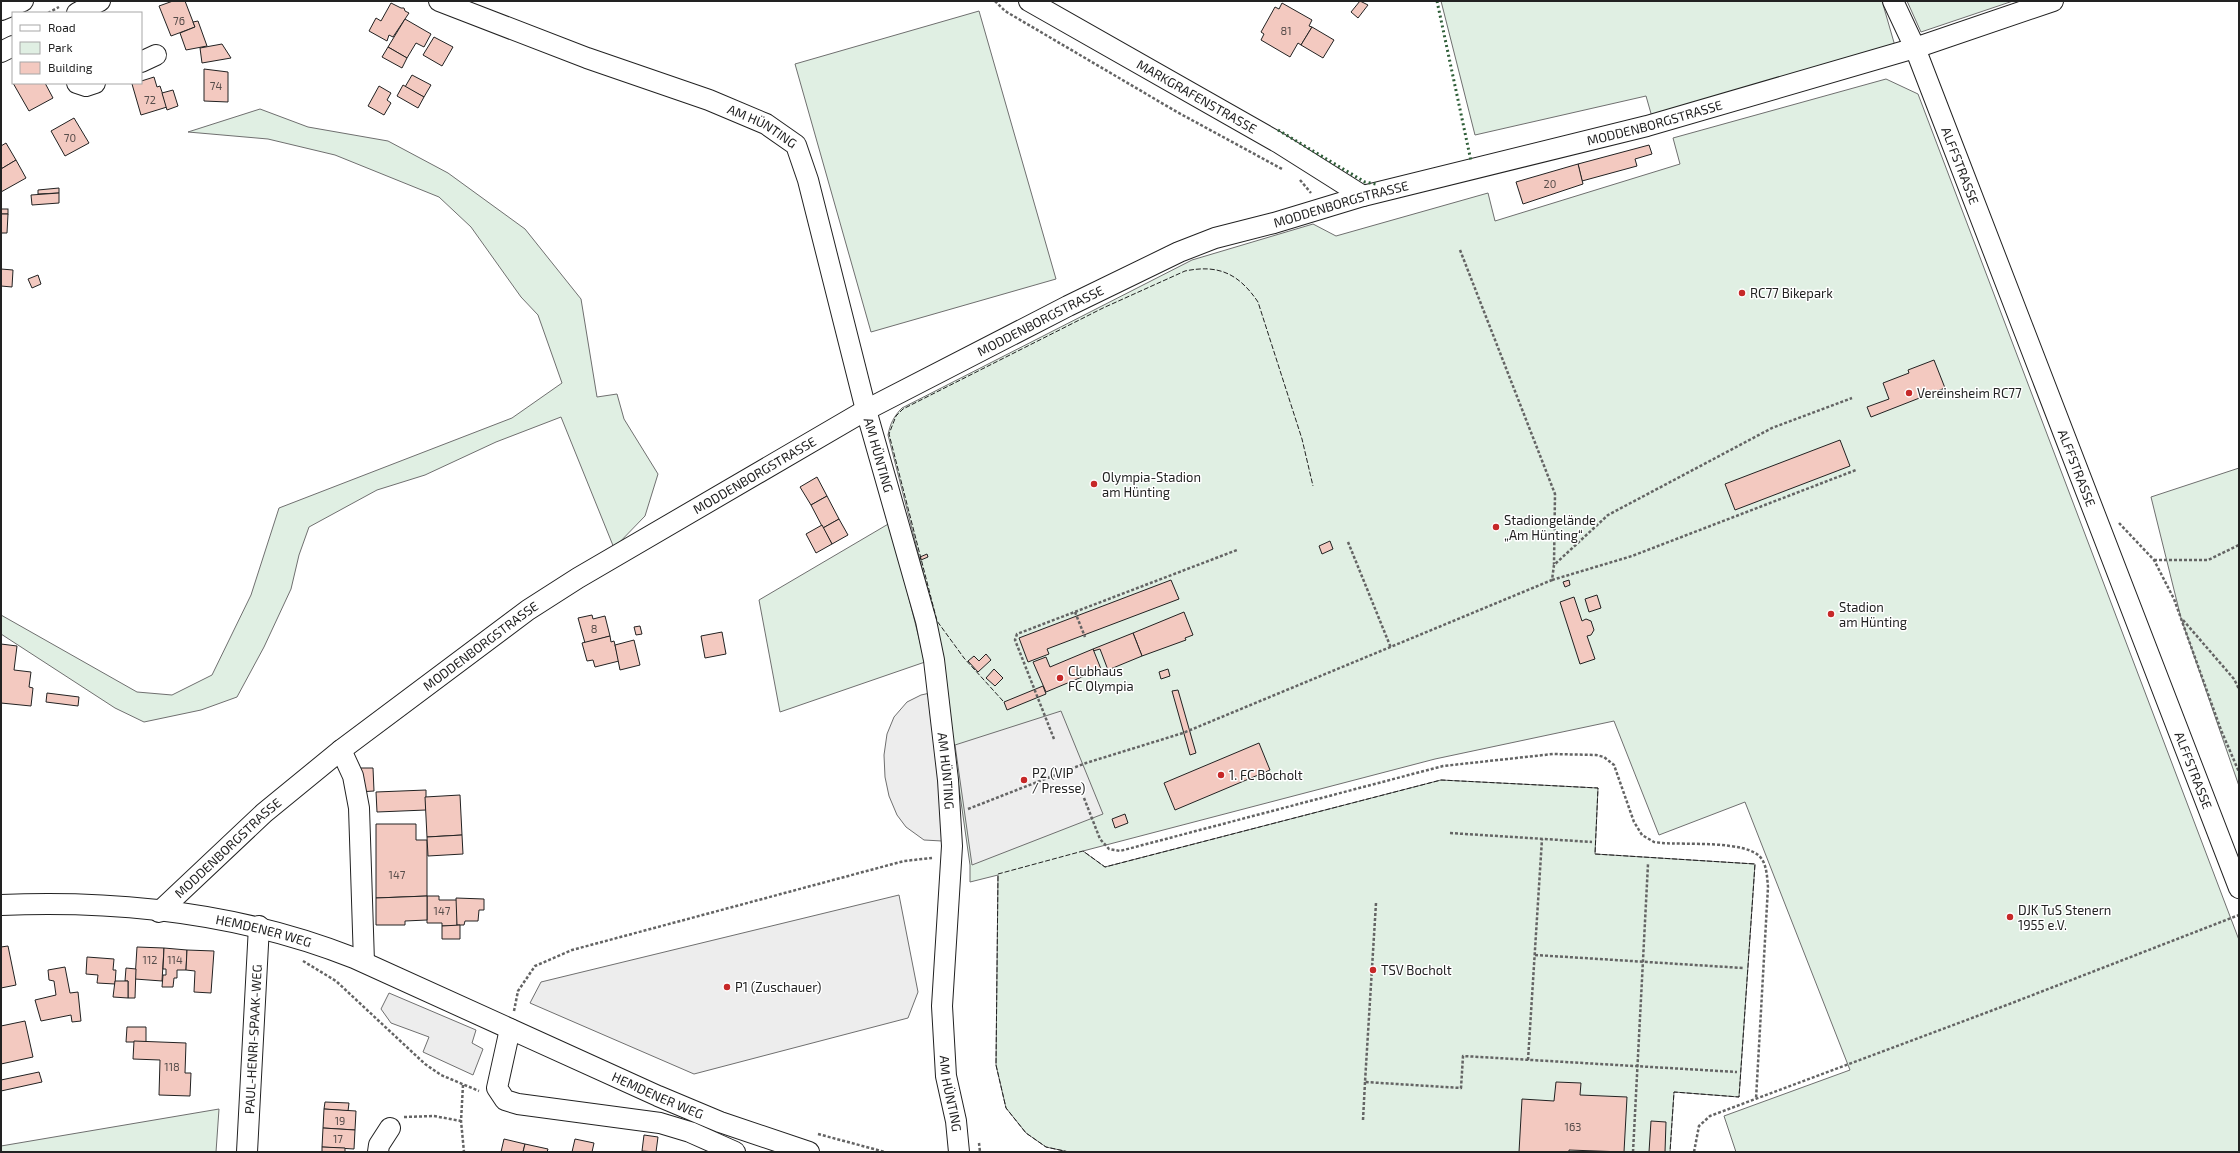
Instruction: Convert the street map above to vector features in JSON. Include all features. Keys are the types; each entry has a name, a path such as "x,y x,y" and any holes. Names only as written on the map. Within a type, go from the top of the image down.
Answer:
{"street":[{"path":"1,10 23,1"},
{"path":"31,1 35,12"},
{"path":"79,12 100,1"},
{"name":"AM HÜNTING","path":"439,1 587,58 709,100 766,124 796,145 808,180 866,410 926,621 934,660 952,815 952,860 942,1006 946,1076 956,1121 959,1152"},
{"name":"MARKGRAFENSTRASSE","path":"1029,1 1279,143 1363,196"},
{"name":"ALFFSTRASSE","path":"1893,1 1915,48 2239,888"},
{"name":"MODDENBORGSTRASSE","path":"159,912 264,813 341,750 534,606 605,562 866,410 1068,306 1179,252 1215,238 1322,209 1363,196 1647,126 1915,48 2053,1"},
{"path":"1,52 12,46"},
{"path":"80,84 86,86 92,84"},
{"path":"341,750 353,776 359,808 364,962"},
{"name":"HEMDENER WEG","path":"1,905 48,903 159,912 259,926 315,942 364,962 510,1029 720,1122 811,1143"},
{"name":"PAUL-HENRI-SPAAK-WEG","path":"247,1152 259,926"},
{"path":"505,1100 497,1088 510,1029"},
{"name":"HEMDENER WEG","path":"505,1100 518,1104 660,1123 690,1132 735,1152"},
{"path":"378,1152 379,1145 390,1128"}],"path":[{"path":"995,1 1005,11 1177,112 1285,171"},
{"path":"1299,178 1322,209"},
{"path":"1460,250 1555,494 1554,565 1552,580"},
{"path":"1554,565 1608,515 1772,428 1852,398"},
{"path":"952,815 1086,763 1183,733 1552,580 1632,556 1856,470"},
{"path":"2114,518 2154,560 2181,618 2221,730 2239,772"},
{"path":"1348,542 1391,648"},
{"path":"2154,560 2208,560 2239,545"},
{"path":"1054,739 1015,640 1017,634 1236,550"},
{"path":"1075,612 1085,636"},
{"path":"2181,618 2234,679 2239,689"},
{"path":"1084,798 1100,838 1109,850 1120,851 1443,766 1553,754 1596,755 1604,757 1614,765 1634,822 1642,835 1654,842 1742,848 1760,857 1765,866 1768,887 1756,1099"},
{"path":"1450,834 1592,842"},
{"path":"1528,1060 1542,839"},
{"path":"510,1029 518,991 535,966 572,950 904,861 931,858 952,860"},
{"path":"1633,1152 1648,864"},
{"path":"1363,1120 1376,903"},
{"path":"1694,1152 1699,1126 1710,1116 2020,1001 2239,916"},
{"path":"1535,955 1743,968"},
{"path":"299,959 336,981 425,1064 441,1076 492,1097 505,1100"},
{"path":"1365,1082 1460,1088 1463,1056 1737,1072"},
{"path":"463,1085 462,1121 464,1152"},
{"path":"390,1128 404,1117 418,1115 462,1121"},
{"path":"811,1143 885,1152"}],"green space":[{"path":"1441,1 1882,1 1895,46 1652,117 1646,96 1475,135"},
{"path":"1907,1 2013,1 1921,32"},
{"path":"979,11 1056,279 871,332 795,64"},
{"name":"Stadiongelände „Am Hünting“","path":"1886,79 1918,94 2239,940 2239,1152 1736,1152 1724,1116 1850,1070 1745,802 1659,835 1614,721 1435,759 1083,851 1105,867 1441,780 1598,788 1595,854 1755,864 1739,1097 1674,1092 1670,1152 1069,1152 1046,1147 1026,1133 1006,1108 996,1065 998,875 970,882 970,865 935,619 888,435 893,420 899,411 902,408 1192,260 1313,224 1336,236 1488,193 1495,221 1680,164 1673,138"},
{"path":"260,109 308,127 388,141 448,173 525,229 581,299 597,397 617,394 624,419 658,474 645,516 614,548 561,417 496,442 425,475 377,490 309,527 299,555 291,589 264,647 237,697 201,710 144,722 115,708 1,634 1,615 137,692 172,695 212,675 251,595 279,508 512,418 562,383 538,315 521,297 471,227 439,197 335,155 268,139 188,132"},
{"path":"2239,468 2239,786 2181,618 2151,497"},
{"path":"890,523 925,662 780,712 759,600"},
{"path":"219,1109 216,1152 1,1152 1,1146"}],"shaded area":[{"path":"930,693 937,746 942,841 924,840 906,827 897,815 889,796 885,777 884,755 887,734 894,717 907,702 921,695"},
{"name":"P2 (VIP / Presse)","path":"1061,711 1103,814 972,865 955,745"},
{"name":"P1 (Zuschauer)","path":"899,895 918,992 908,1018 694,1074 530,1003 541,982"},
{"path":"389,993 476,1030 472,1043 483,1049 473,1075 423,1052 429,1037 391,1023 381,1009"}],"building":[{"path":"173,1 185,1 195,27 171,36 159,6"},
{"path":"1360,1 1368,5 1358,18 1351,12"},
{"path":"391,3 404,8 405,11 409,13 393,37 389,35 387,41 369,31 376,18 381,21"},
{"path":"1282,3 1312,20 1309,26 1312,27 1301,45 1298,43 1290,57 1261,40 1264,34 1261,32 1275,7 1279,9"},
{"path":"405,19 431,34 424,47 416,43 407,58 388,47"},
{"path":"198,21 207,46 186,50 180,33 195,27 193,22"},
{"path":"1312,27 1334,40 1323,58 1301,45"},
{"path":"434,37 453,47 442,66 423,55"},
{"path":"222,44 231,58 202,63 200,48"},
{"path":"388,47 407,58 402,68 382,57"},
{"path":"204,69 228,72 228,102 204,101"},
{"path":"412,75 431,85 424,97 405,87"},
{"path":"154,77 157,87 160,86 167,107 141,115 132,84 142,84 142,81"},
{"path":"14,84 46,84 53,98 29,111"},
{"path":"403,85 424,97 418,108 397,96"},
{"path":"379,86 391,93 387,100 391,103 384,115 368,106"},
{"path":"173,90 178,106 167,110 162,93"},
{"path":"74,118 89,143 65,156 51,131"},
{"path":"6,143 16,160 1,169 1,146"},
{"path":"1649,145 1652,154 1635,159 1637,166 1582,181 1578,164"},
{"path":"16,160 26,178 1,192 1,169"},
{"path":"1578,164 1583,184 1523,204 1516,182"},
{"path":"59,188 59,193 38,194 38,190"},
{"path":"59,193 59,203 32,205 31,195"},
{"path":"1,209 8,209 8,214 1,214"},
{"path":"1,214 8,214 7,233 1,233"},
{"path":"1,269 13,270 12,287 1,286"},
{"path":"38,275 41,284 32,288 28,279"},
{"name":"Vereinsheim RC77","path":"1934,360 1945,388 1871,417 1867,407 1889,399 1883,383 1909,373 1908,370"},
{"path":"1840,440 1850,466 1735,510 1725,484"},
{"path":"817,477 827,496 811,505 800,487"},
{"path":"827,496 839,519 823,528 811,505"},
{"path":"839,519 848,535 832,544 823,528"},
{"path":"822,525 832,544 816,553 806,534"},
{"path":"1330,541 1333,549 1322,554 1319,546"},
{"path":"927,554 928,557 921,560 920,557"},
{"path":"1171,580 1179,599 1047,649 1049,654 1028,662 1019,638"},
{"path":"1569,580 1570,585 1565,587 1563,582"},
{"path":"1597,595 1601,608 1589,612 1585,599"},
{"path":"1574,597 1582,621 1586,619 1591,621 1594,630 1591,635 1587,636 1595,659 1580,664 1560,602"},
{"path":"1184,612 1193,635 1185,638 1186,640 1142,656 1133,633"},
{"path":"592,615 593,619 605,616 610,636 585,643 578,618"},
{"path":"640,626 642,634 636,635 634,627"},
{"path":"722,632 726,654 705,658 701,636"},
{"path":"1133,633 1142,656 1108,670 1100,649 1093,651 1093,649"},
{"path":"610,636 611,642 614,641 619,661 595,667 593,660 587,661 582,643"},
{"path":"634,640 640,665 620,670 615,645"},
{"path":"1,644 17,646 14,670 31,672 29,687 33,688 31,706 1,703"},
{"name":"Clubhaus FC Olympia","path":"1093,649 1101,669 1046,692 1033,662 1046,657 1050,667"},
{"path":"986,654 991,660 978,672 968,661 974,656 979,661"},
{"path":"994,669 1003,678 995,686 986,678"},
{"path":"1168,669 1170,676 1161,679 1159,672"},
{"path":"1043,686 1046,694 1007,710 1004,702"},
{"path":"1178,690 1196,753 1190,755 1172,691"},
{"path":"47,693 79,697 78,706 46,702"},
{"name":"1. FC Bocholt","path":"1259,743 1270,770 1175,810 1164,783"},
{"path":"358,768 373,768 374,791 358,792"},
{"path":"426,790 426,810 377,812 376,792"},
{"path":"460,795 462,835 427,837 425,797"},
{"path":"1125,814 1128,823 1115,828 1112,819"},
{"path":"376,824 416,824 416,840 427,840 427,896 376,898"},
{"path":"462,835 463,854 428,856 427,837"},
{"path":"427,896 439,896 439,900 458,900 457,926 442,926 442,923 427,923"},
{"path":"427,896 427,920 405,921 405,925 376,925 376,898"},
{"path":"456,898 484,899 484,910 479,910 478,921 465,921 464,925 457,925"},
{"path":"460,925 460,939 442,939 442,926"},
{"path":"8,946 16,985 1,988 1,947"},
{"path":"137,947 164,948 162,981 135,979"},
{"path":"164,948 187,950 186,970 177,970 177,978 174,978 173,987 162,987 163,975 166,975 166,969 163,969"},
{"path":"187,950 214,951 211,993 194,992 195,971 186,970"},
{"path":"87,957 114,959 113,970 116,970 115,984 97,983 98,975 86,974"},
{"path":"65,967 70,993 78,992 81,1021 72,1022 71,1015 41,1021 35,1000 56,995 54,981 49,980 48,970"},
{"path":"126,968 136,969 135,998 128,998 128,981 125,981"},
{"path":"115,981 128,981 128,998 113,997"},
{"path":"25,1021 33,1057 1,1064 1,1026"},
{"path":"127,1027 146,1027 146,1042 126,1042"},
{"path":"134,1041 186,1043 185,1073 191,1073 190,1096 159,1095 160,1060 133,1059"},
{"path":"39,1072 42,1082 1,1091 1,1080"},
{"path":"1556,1082 1581,1083 1580,1095 1627,1097 1624,1152 1569,1150 1569,1152 1519,1152 1522,1099 1554,1101"},
{"path":"325,1102 349,1103 348,1111 324,1109"},
{"path":"324,1109 356,1111 355,1130 323,1128"},
{"path":"1651,1121 1666,1122 1665,1152 1649,1152"},
{"path":"323,1128 355,1130 354,1149 322,1147"},
{"path":"644,1135 658,1137 656,1152 642,1151"},
{"path":"504,1139 525,1144 523,1152 501,1152"},
{"path":"575,1139 594,1143 592,1152 572,1152"},
{"path":"525,1144 548,1149 547,1152 523,1152"},
{"path":"322,1147 345,1148 345,1152 322,1152"}],"hedge":[{"path":"1437,1 1471,161"},
{"path":"1278,130 1365,182 1376,184"}],"fence":[{"path":"1003,701 964,658 937,621 889,434 896,416 903,409 1103,308 1185,271 1197,269 1218,270 1236,278 1251,292 1258,302 1302,439 1313,486"},
{"path":"1069,1152 1046,1147 1026,1133 1006,1108 996,1065 998,874 1083,851 1105,867 1441,780 1598,788 1595,854 1755,864 1739,1097 1674,1092 1670,1152"}],"place":[{"name":"RC77 Bikepark","path":"1742,293"},
{"name":"Vereinsheim RC77","path":"1909,393"},
{"name":"Olympia-Stadion am Hünting","path":"1094,484"},
{"name":"Stadiongelände „Am Hünting“","path":"1496,527"},
{"name":"Stadion am Hünting","path":"1831,614"},
{"name":"Clubhaus FC Olympia","path":"1060,678"},
{"name":"1. FC Bocholt","path":"1221,775"},
{"name":"P2 (VIP / Presse)","path":"1024,780"},
{"name":"DJK TuS Stenern 1955 e.V.","path":"2010,917"},
{"name":"TSV Bocholt","path":"1373,970"},
{"name":"P1 (Zuschauer)","path":"727,987"}]}
